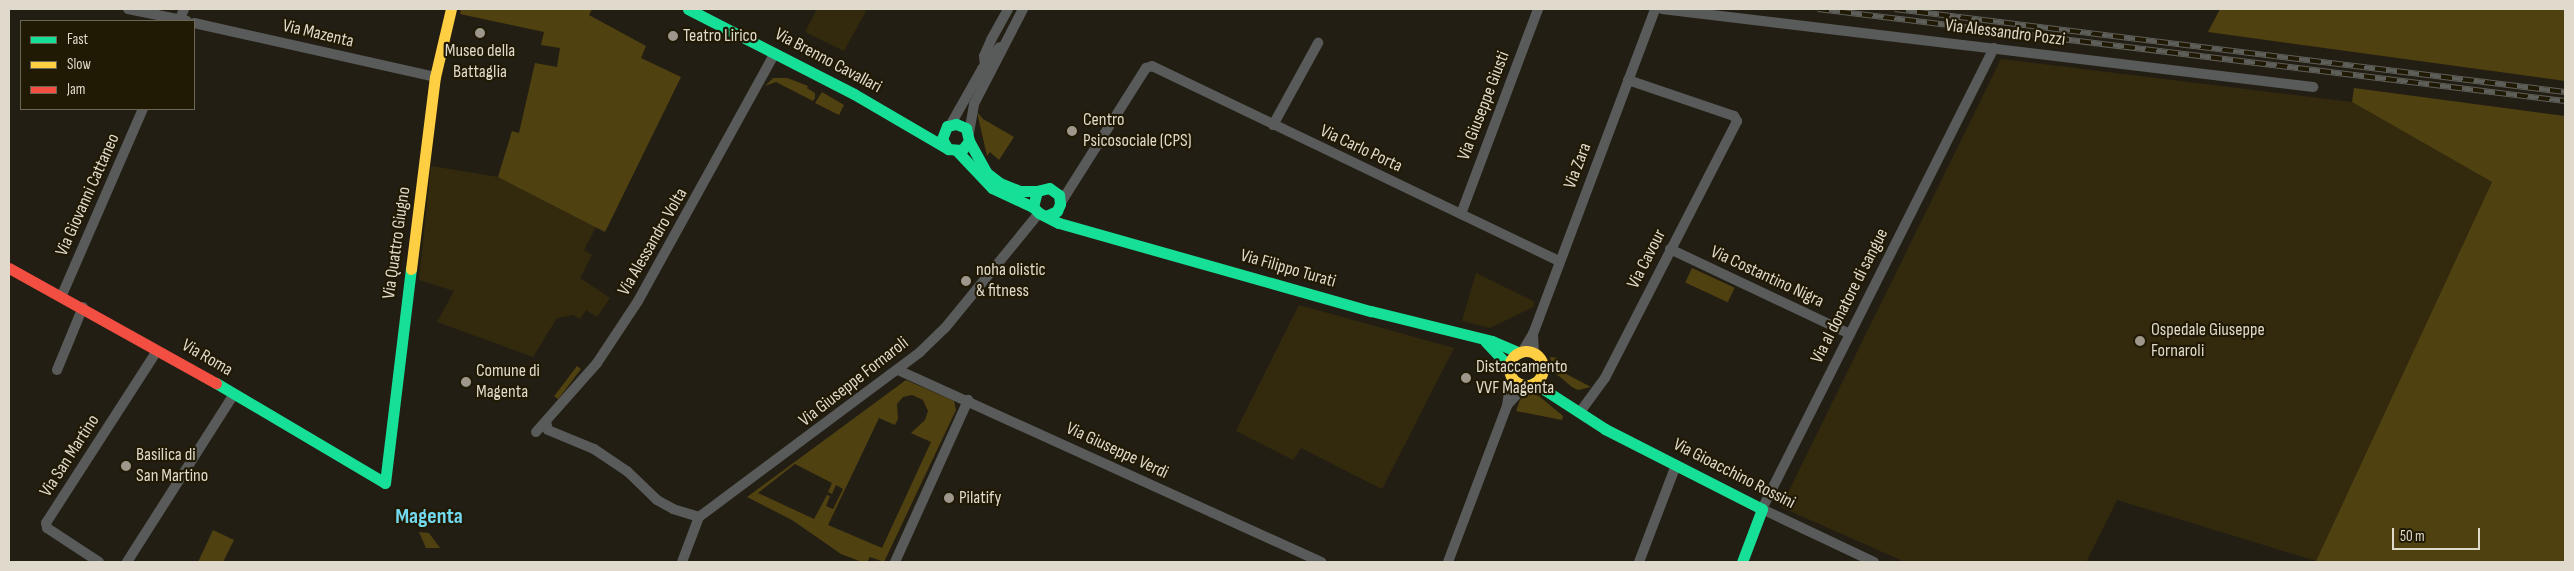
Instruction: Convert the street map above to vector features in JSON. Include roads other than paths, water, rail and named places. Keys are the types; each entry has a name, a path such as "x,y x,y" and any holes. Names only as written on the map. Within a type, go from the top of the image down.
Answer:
{"street":[{"path":"128,9 178,20"},
{"name":"Via Quattro Giugno","path":"385,484 436,77 451,9"},
{"name":"Via Brenno Cavallari","path":"688,9 775,53 952,150"},
{"path":"982,91 989,44 1008,9"},
{"path":"1008,36 985,66 942,139 952,150 965,148 969,137 974,104 1008,36 1024,9"},
{"name":"Via Giuseppe Giusti","path":"1461,214 1538,9"},
{"name":"Via Zara","path":"1521,352 1533,334 1654,9"},
{"name":"Via Alessandro Pozzi","path":"1662,9 2313,87"},
{"name":"Via Mazenta","path":"195,23 436,77"},
{"path":"1273,125 1318,43"},
{"name":"Via al donatore di sangue","path":"1742,562 1762,509 1994,48"},
{"name":"Via Alessandro Volta","path":"536,432 597,363 638,302 775,53"},
{"name":"Via Carlo Porta","path":"1060,205 1149,66 1559,261"},
{"name":"Via Cavour","path":"1580,412 1605,378 1737,118 1628,80"},
{"name":"Via Giovanni Cattaneo","path":"62,295 143,110"},
{"name":"Via Brenno Cavallari","path":"898,119 949,125"},
{"path":"949,125 961,125 987,173 1000,183 1020,191 1037,191 1039,212 1060,205"},
{"name":"Via Filippo Turati","path":"952,150 992,188 1060,222 1485,341 1492,341 1521,352"},
{"name":"Via Filippo Turati","path":"1037,191 1044,188 1053,189 1059,195 1060,205 1082,227"},
{"name":"Via Giuseppe Fornaroli","path":"699,517 898,370 944,328 1039,212"},
{"name":"Via Costantino Nigra","path":"1670,249 1850,334"},
{"name":"Via Roma","path":"9,268 83,307 385,484"},
{"path":"57,370 83,307"},
{"name":"Via Zara","path":"1533,334 1534,353"},
{"path":"1485,341 1510,372 1530,384"},
{"name":"Via San Martino","path":"99,562 47,528 46,523 157,351"},
{"path":"1448,562 1507,406 1513,358 1521,352 1534,353 1542,362 1542,371 1507,406"},
{"name":"Via Giuseppe Verdi","path":"898,370 968,400 1322,562"},
{"name":"Via Gioacchino Rossini","path":"1542,371 1580,412"},
{"name":"Via Gioacchino Rossini","path":"1530,384 1580,412 1605,429 1762,509 1874,562"},
{"path":"127,562 234,394"},
{"path":"895,562 968,400"},
{"path":"546,422 548,430 594,449 627,471 657,500 673,509 699,517 682,562"},
{"path":"1639,562 1676,465"}],"railway":[{"path":"1818,9 2565,101"},
{"path":"1895,9 2565,92"}],"place":[{"name":"Museo della Battaglia","path":"480,33"},
{"name":"Teatro Lirico","path":"673,36"},
{"name":"Centro Psicosociale (CPS)","path":"1072,131"},
{"name":"noha olistic & fitness","path":"966,281"},
{"name":"Ospedale Giuseppe Fornaroli","path":"2140,341"},
{"name":"Distaccamento VVF Magenta","path":"1466,378"},
{"name":"Comune di Magenta","path":"466,382"},
{"name":"Basilica di San Martino","path":"126,466"},
{"name":"Pilatify","path":"949,498"}],"district":[{"name":"Magenta","path":"429,517"}]}
